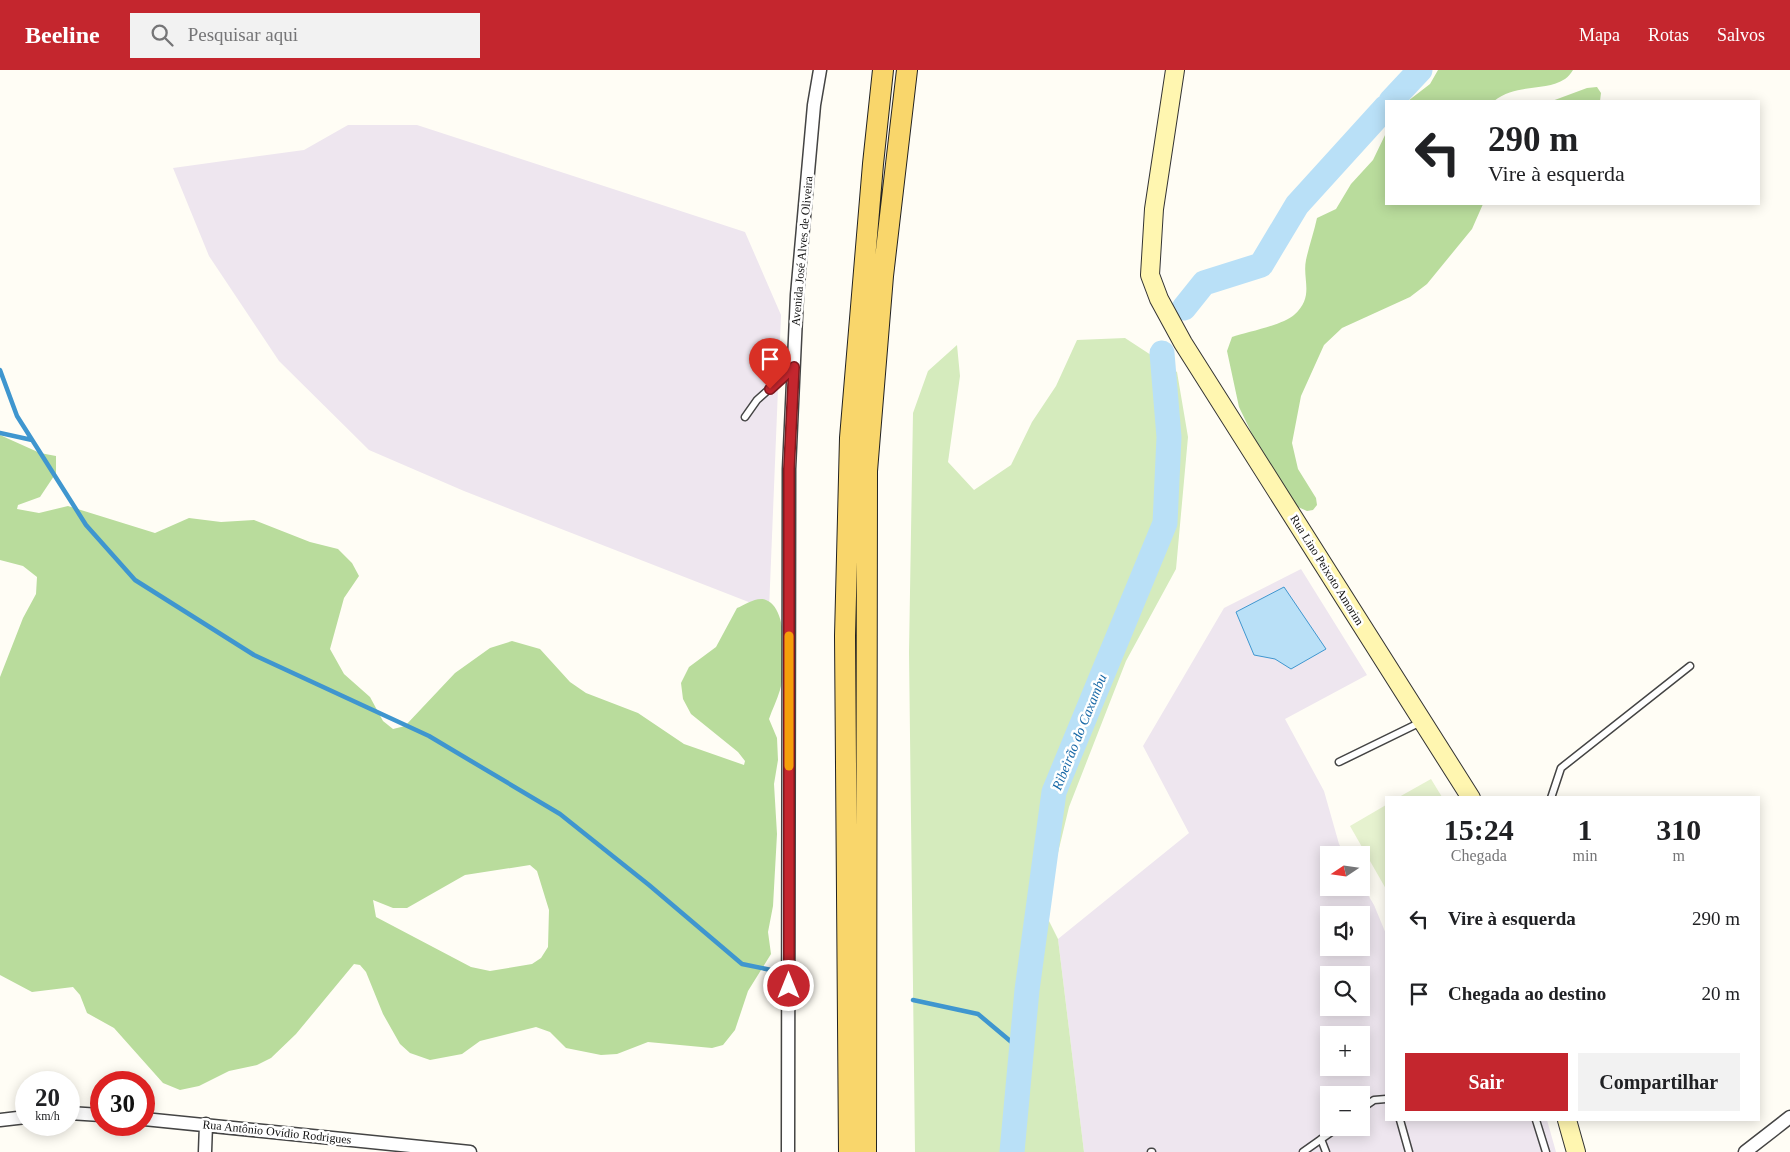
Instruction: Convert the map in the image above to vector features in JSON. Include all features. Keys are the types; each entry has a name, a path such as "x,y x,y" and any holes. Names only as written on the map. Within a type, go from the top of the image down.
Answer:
{"main road":[{"path":"849,1152 845,636 850,438 872,164 883,70"},
{"path":"866,1152 867,471 883,276 907,70"}],"street":[{"name":"Avenida José Alves de Oliveira","path":"787,1150 789,469 798,286 814,105 820,70"},
{"name":"Rua Lino Peixoto Amorim","path":"1175,70 1154,209 1150,275 1159,299 1183,343 1470,796"},
{"path":"1746,1152 1790,1117"},
{"path":"0,1120 15,1118"},
{"name":"Rua Antônio Ovídio Rodrigues","path":"155,1119 470,1152"},
{"path":"1567,1121 1576,1152"},
{"path":"204,1152 206,1124"}],"lane":[{"path":"745,417 757,400 794,367"},
{"path":"1552,796 1561,768 1690,666"},
{"path":"1339,762 1422,721"},
{"path":"1370,1103 1374,1100 1385,1099"},
{"path":"1400,1121 1409,1152"},
{"path":"1536,1121 1546,1152"},
{"path":"1303,1152 1325,1136"},
{"path":"1321,1139 1326,1152"}],"shaded area":[{"path":"348,125 417,125 745,232 781,315 769,610 464,491 369,450 279,361 209,256 173,168 304,150"},
{"path":"1301,569 1367,675 1285,719 1324,791 1340,846 1320,846 1320,896 1369,896 1385,932 1385,1121 1547,1121 1556,1152 1084,1152 1058,939 1189,833 1143,746 1224,608"}],"green space":[{"path":"1438,70 1573,70 1566,78 1557,83 1512,92 1496,100 1409,100 1430,84"},
{"path":"1597,87 1601,93 1600,100 1555,100 1587,88"},
{"path":"1385,135 1385,205 1483,205 1472,229 1427,284 1410,297 1342,328 1324,345 1301,396 1292,443 1298,469 1316,498 1317,505 1313,510 1307,511 1298,507 1269,469 1239,407 1227,351 1232,337 1282,322 1289,319 1300,308 1306,295 1306,260 1317,218 1336,209 1351,184 1373,160"},
{"path":"1125,338 1177,372 1188,437 1176,569 1126,661 1069,807 1044,911 1058,939 1084,1152 915,1152 909,652 913,413 928,371 957,345 960,376 948,462 974,490 1011,465 1032,422 1056,386 1077,340"},
{"path":"0,435 40,453 56,456 56,473 40,497 18,505 17,509 39,513 68,506 155,533 189,518 221,522 254,520 310,542 338,549 352,563 359,576 344,598 330,649 344,674 370,697 383,721 393,729 405,726 455,673 490,648 512,641 540,649 570,682 586,693 638,713 684,744 744,765 745,761 738,752 691,714 683,699 681,683 689,667 716,647 737,608 755,600 766,600 773,605 779,615 784,641 782,681 769,719 777,738 778,760 774,784 777,834 773,906 768,932 771,954 748,991 735,1030 723,1045 712,1048 648,1042 617,1054 601,1055 566,1048 550,1032 536,1027 480,1041 462,1054 430,1060 410,1053 400,1044 383,1014 366,972 360,965 354,964 296,1034 271,1058 257,1065 229,1071 199,1086 180,1090 163,1083 155,1074 155,1071 152,1071 114,1028 87,1013 80,995 73,987 32,992 0,975 0,677 23,618 36,594 37,577 23,566 0,560","holes":["530,865 537,871 549,910 548,947 541,958 532,964 490,971 471,967 376,917 373,900 393,908 407,908 465,875"]},
{"path":"1431,779 1441,796 1401,796"},
{"path":"1385,806 1385,887 1370,861 1370,846 1361,846 1350,826"}],"water":[{"path":"1284,587 1326,649 1291,669 1275,659 1254,655 1236,612"}],"waterway":[{"name":"Ribeirão do Caxambu","path":"1392,100 1420,70"},
{"name":"Ribeirão do Caxambu","path":"1184,308 1204,283 1261,265 1297,205 1385,108"},
{"name":"Ribeirão do Caxambu","path":"1012,1152 1027,990 1054,792 1165,523 1169,437 1162,353"},
{"path":"0,370 17,416 86,525 135,580 254,655 429,736 560,814 649,885 742,964 776,971"},
{"path":"0,433 32,440"},
{"path":"913,1000 978,1014 1021,1050"}],"slow traffic":[{"path":"789,636 789,766"}],"route":[{"path":"770,389 794,367 789,469 789,986"}]}
